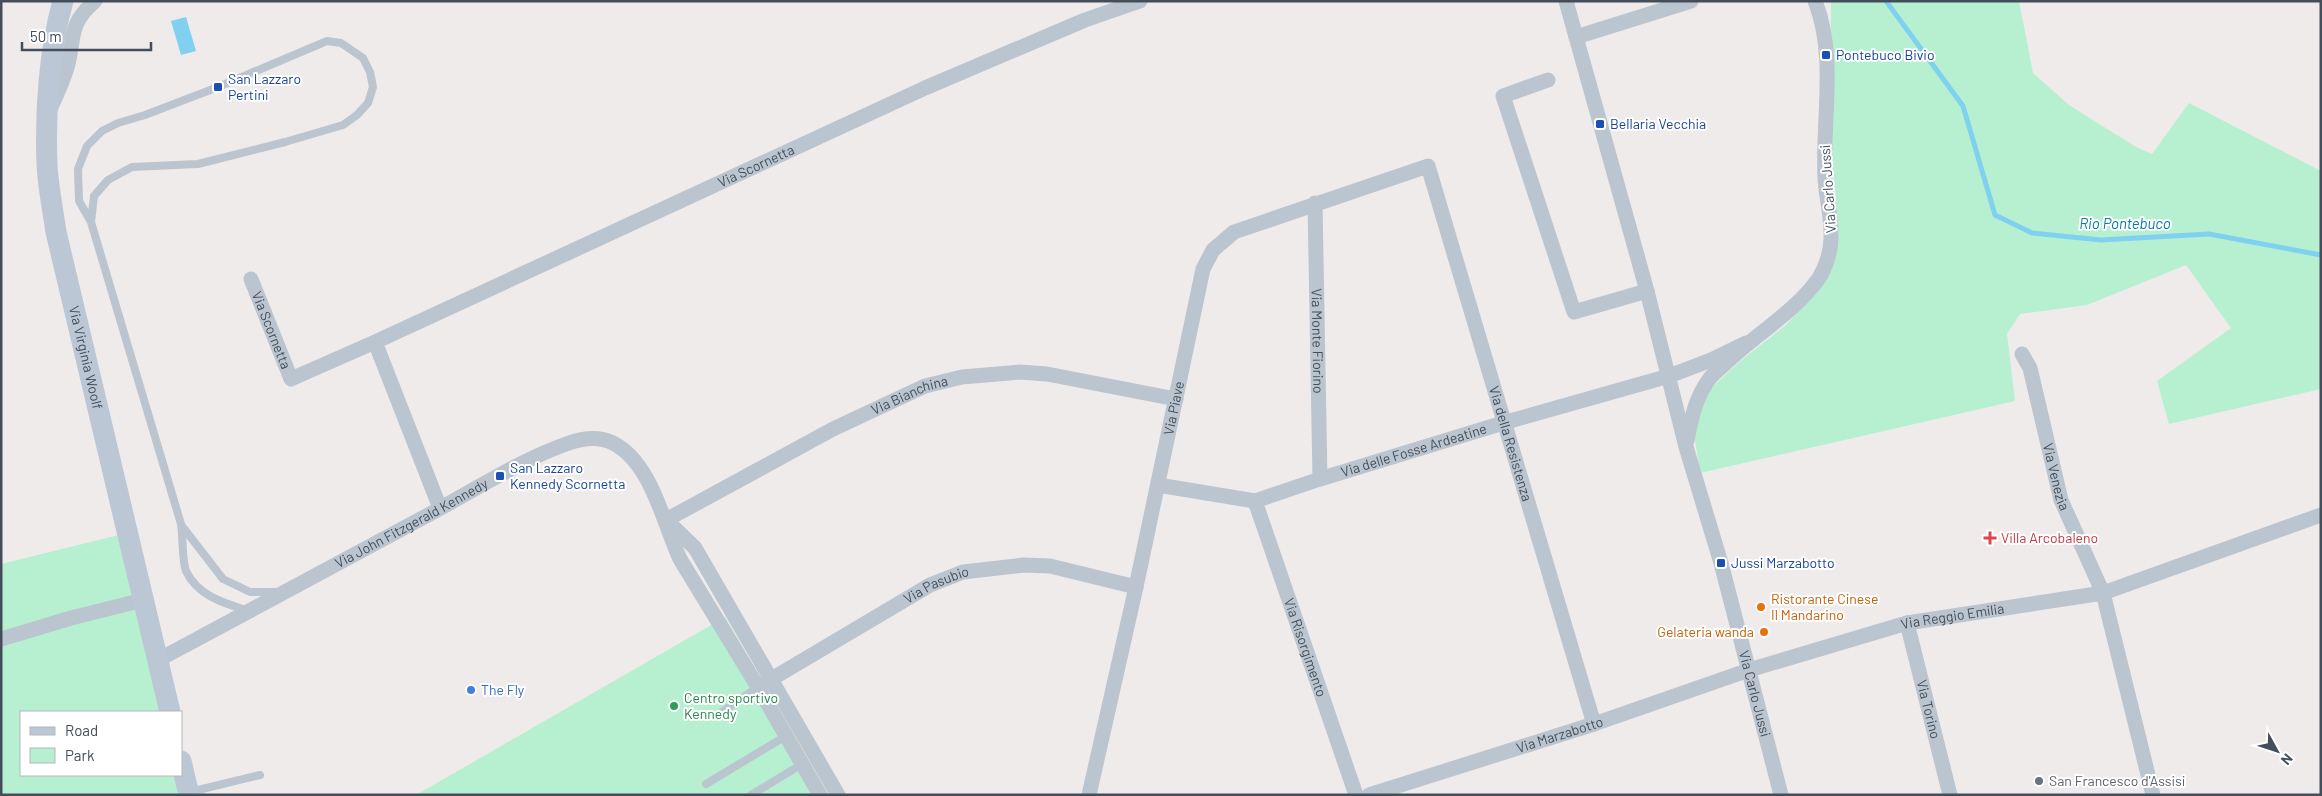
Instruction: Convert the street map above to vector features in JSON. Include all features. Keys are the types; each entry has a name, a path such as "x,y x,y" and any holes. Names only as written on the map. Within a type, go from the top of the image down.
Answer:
{"street":[{"name":"Via Virginia Woolf","path":"63,1 53,53 47,166 56,232 170,711"},
{"name":"Via Virginia Woolf","path":"49,112 61,87 68,63 73,31 81,13 95,1"},
{"name":"Via Scornetta","path":"251,279 291,379 925,88 1085,20 1140,1"},
{"name":"Via Carlo Jussi","path":"1566,1 1647,291 1686,447 1721,563 1750,670 1781,795"},
{"path":"1576,37 1691,1"},
{"name":"Via Carlo Jussi","path":"1686,447 1693,409 1710,378 1746,343 1807,293 1820,276 1828,256 1831,238 1825,178 1825,33 1816,1"},
{"path":"1548,80 1503,96 1574,312 1647,291"},
{"name":"Via Piave","path":"1089,795 1136,587 1203,269 1213,250 1234,232 1428,166"},
{"name":"Via della Resistenza","path":"1428,166 1594,724"},
{"name":"Via Monte Fiorino","path":"1315,204 1320,478"},
{"path":"375,342 440,508"},
{"name":"Via Carlo Jussi","path":"1669,376 1711,360 1746,343"},
{"name":"Via Venezia","path":"2022,354 2030,368 2061,500 2103,593 2153,795"},
{"name":"Via Bianchina","path":"666,520 833,429 925,386 962,377 1020,372 1047,374 1176,399"},
{"name":"Via delle Fosse Ardeatine","path":"1158,485 1255,501 1320,478 1669,376"},
{"name":"Via John Fitzgerald Kennedy","path":"158,660 548,452 570,442 593,438 613,444 632,460 644,475 666,520 671,540 680,559 838,795"},
{"name":"Via Risorgimento","path":"1255,501 1356,795"},
{"path":"2103,593 2321,515"},
{"name":"Via Pasubio","path":"765,684 930,585 963,572 1024,565 1050,566 1136,587"},
{"name":"Via Reggio Emilia","path":"1750,670 1907,623 2103,593"},
{"path":"1,639 71,618 143,600"},
{"name":"Via Torino","path":"1907,623 1950,795"},
{"name":"Via Marzabotto","path":"1369,795 1594,724 1750,670"},
{"name":"Via John Fitzgerald Kennedy","path":"765,684 786,736 820,795"},
{"path":"182,765 189,793"}],"lane":[{"path":"90,222 94,196 108,180 132,167 198,164 343,125 357,115 368,103 373,87 370,72 363,58 341,43 327,41 218,87 145,115 118,123 102,132 87,146 78,169 79,201 90,222 181,524 186,570 203,592 220,602 249,611"},
{"path":"181,524 223,579 250,592 283,593"},
{"path":"722,712 765,684"},
{"path":"706,784 786,736"},
{"path":"751,795 802,764"},
{"path":"189,793 260,774"}],"green space":[{"path":"1831,1 2019,1 2033,73 2069,105 2136,147 2152,154 2189,103 2321,171 2321,389 2169,424 2157,381 2231,328 2186,265 2087,305 2020,314 2007,334 2015,401 1700,473 1692,420 1707,392 1739,362 1786,325 1811,297 1836,233 1836,206 1831,145"},
{"path":"119,535 173,711 20,711 20,776 182,776 182,752 192,795 1,795 1,564"},
{"name":"Centro sportivo Kennedy","path":"725,617 829,795 416,795"}],"water":[{"path":"186,17 196,51 181,55 171,21"}],"waterway":[{"name":"Rio Pontebuco","path":"1886,1 1963,106 1995,215 2032,233 2101,240 2209,234 2321,255"}],"place":[{"name":"Pontebuco Bivio","path":"1826,55"},
{"name":"San Lazzaro Pertini","path":"218,87"},
{"name":"Bellaria Vecchia","path":"1600,124"},
{"name":"San Lazzaro Kennedy Scornetta","path":"500,476"},
{"name":"Villa Arcobaleno","path":"1990,538"},
{"name":"Jussi Marzabotto","path":"1721,563"},
{"name":"Ristorante Cinese Il Mandarino","path":"1761,607"},
{"name":"Gelateria wanda","path":"1764,632"},
{"name":"The Fly","path":"471,690"},
{"name":"Centro sportivo Kennedy","path":"674,706"},
{"name":"San Francesco d'Assisi","path":"2039,781"}]}
